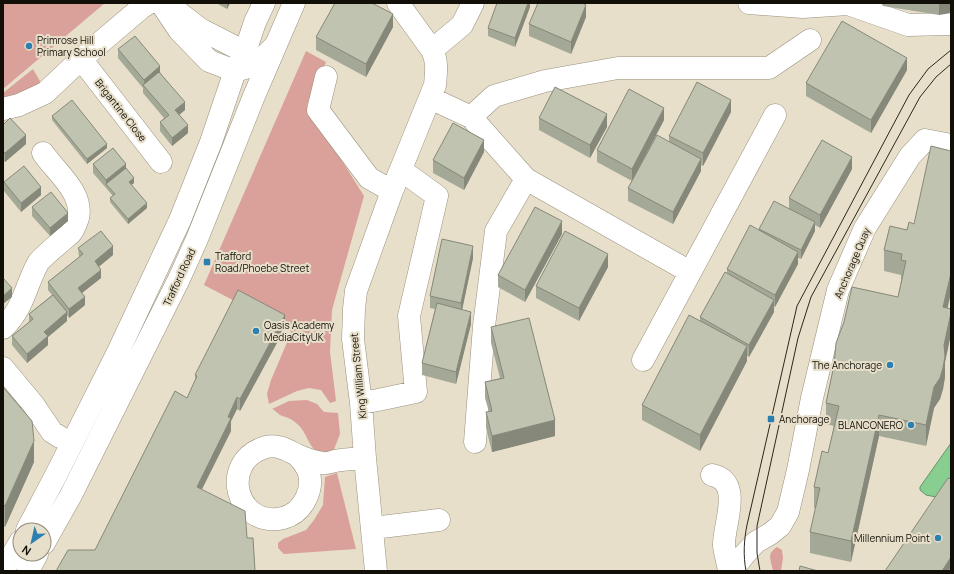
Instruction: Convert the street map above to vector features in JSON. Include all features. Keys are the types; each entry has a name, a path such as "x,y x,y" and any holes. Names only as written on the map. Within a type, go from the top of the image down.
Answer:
{"main road":[{"path":"3,109 18,105 45,93 81,59 141,8 149,3"},
{"path":"161,3 179,30 209,61 249,67"},
{"path":"166,3 249,67"},
{"name":"Trafford Road","path":"52,529 71,495 179,279 213,201 249,67 255,22 264,3"},
{"name":"Trafford Road","path":"31,522 77,434 160,265 198,177 249,67 275,46 294,3"},
{"path":"398,3 427,43 462,25 473,3"},
{"path":"749,3 803,7 848,4 908,26 951,23"},
{"path":"471,117 494,96 545,81 618,68 769,68 810,40"},
{"name":"King William Street","path":"376,571 365,458 362,403 353,339 354,309 356,291 392,191 435,85 437,70 436,57 427,43"},
{"name":"Brigantine Close","path":"81,59 161,162"},
{"path":"326,77 318,110 370,178 392,191"},
{"path":"430,98 471,117 526,179 690,272"},
{"path":"643,360 775,115"},
{"name":"Anchorage Quay","path":"734,571 734,568 756,542 780,526 788,512 812,398 838,290 865,228 910,156 925,140 951,145"},
{"path":"3,328 16,313 39,262 72,232 80,210 75,195 59,172 43,153"},
{"path":"362,403 416,392 409,316 437,196 401,170"},
{"path":"475,442 484,326 496,231 526,179"},
{"path":"4,373 29,400 52,432 60,437"},
{"path":"317,472 297,455 288,450 278,447 267,447 257,450 248,456 242,464 238,474 237,485 239,496 244,505 262,518 273,520 284,518 294,513 302,506 307,498 317,472 334,461 365,458"},
{"path":"712,475 720,476 728,487 731,503 724,546 729,571"},
{"path":"373,528 439,520"},
{"path":"3,571 12,556"},
{"path":"28,571 33,562"}],"shaded area":[{"name":"Primrose Hill Primary School","path":"3,3 105,3 3,89"},
{"path":"306,51 326,62 307,105 364,196 332,310 330,352 336,401 330,403 321,390 309,388 297,391 269,404 267,394 271,380 291,333 290,330 204,285"},
{"path":"33,69 41,83 32,90 3,99 3,93"},
{"path":"307,400 317,404 324,412 338,413 340,434 333,452 318,452 310,444 301,428 296,423 272,409 289,401"},
{"path":"951,443 951,500 926,495 920,490 920,487"},
{"path":"337,473 356,549 284,554 278,548 278,543 283,539 306,530 323,505 325,477"},
{"path":"777,547 782,550 783,558 781,571 773,571 770,555 771,552"}],"building":[{"path":"335,3 372,3 393,14 366,64 316,37"},
{"path":"497,3 528,3 515,38 488,28"},
{"path":"538,3 582,3 586,5 571,42 529,24"},
{"path":"842,21 907,58 871,120 806,83"},
{"path":"135,36 160,66 144,80 118,49"},
{"path":"159,72 185,102 175,110 188,125 172,138 160,122 169,115 143,85"},
{"path":"697,82 731,100 703,153 669,136"},
{"path":"555,87 607,114 590,145 539,118"},
{"path":"629,89 664,108 632,169 597,150"},
{"path":"72,100 107,144 87,159 52,116"},
{"path":"10,118 26,135 5,153 3,151 3,125"},
{"path":"453,123 484,140 464,178 433,160"},
{"path":"657,135 701,159 673,212 628,188"},
{"path":"822,140 852,157 820,215 789,198"},
{"name":"The Anchorage","path":"931,146 951,151 951,273 943,307 951,309 951,313 944,345 945,356 943,368 940,378 934,387 926,425 879,415 851,541 810,532 820,488 814,487 822,451 828,453 839,406 826,403 834,365 836,343 844,322 852,287 898,297 906,261 901,260 902,254 884,250 890,226 907,230 909,222 914,224"},
{"path":"113,148 126,164 106,180 93,164"},
{"path":"24,166 41,187 21,203 4,182"},
{"path":"126,168 134,178 129,182 147,203 128,219 110,198 115,194 106,184"},
{"path":"51,192 68,213 50,228 32,207"},
{"path":"774,201 815,222 801,250 759,229"},
{"path":"535,207 562,221 525,290 498,275"},
{"path":"750,225 798,252 775,295 727,269"},
{"path":"101,231 113,246 95,261 101,270 78,288 85,297 69,309 48,282 83,254 78,248"},
{"path":"565,231 608,254 579,308 536,286"},
{"path":"442,239 473,246 461,303 430,296"},
{"path":"725,272 774,300 749,345 700,317"},
{"path":"3,278 12,288 3,296"},
{"path":"238,290 285,315 240,399 237,397 228,417 231,418 197,487 245,511 247,538 253,538 255,571 56,571 68,550 95,550 175,391 187,398 197,376 195,375"},
{"path":"53,295 67,312 44,332 48,336 27,354 12,336 33,319 29,314"},
{"path":"437,303 471,312 456,372 422,363"},
{"path":"689,315 747,346 700,435 642,405"},
{"path":"529,318 555,420 492,436 486,412 492,411 485,382 504,378 491,327"},
{"path":"3,387 32,421 34,441 5,506 3,505"},
{"path":"948,478 951,479 951,557 942,571 885,571"},
{"path":"800,566 818,571 799,571"}],"tram line":[{"path":"746,571 744,548 747,525 797,306 909,95 928,69 951,50"},
{"path":"760,571 757,553 757,526 798,338 811,297 920,97 936,77 951,64"}],"place":[{"name":"Primrose Hill Primary School","path":"29,46"},
{"name":"Trafford Road/Phoebe Street","path":"207,262"},
{"name":"Oasis Academy MediaCityUK","path":"256,331"},
{"name":"The Anchorage","path":"890,365"},
{"name":"Anchorage","path":"771,419"},
{"name":"BLANCONERO","path":"911,425"},
{"name":"Millennium Point","path":"938,538"}]}
